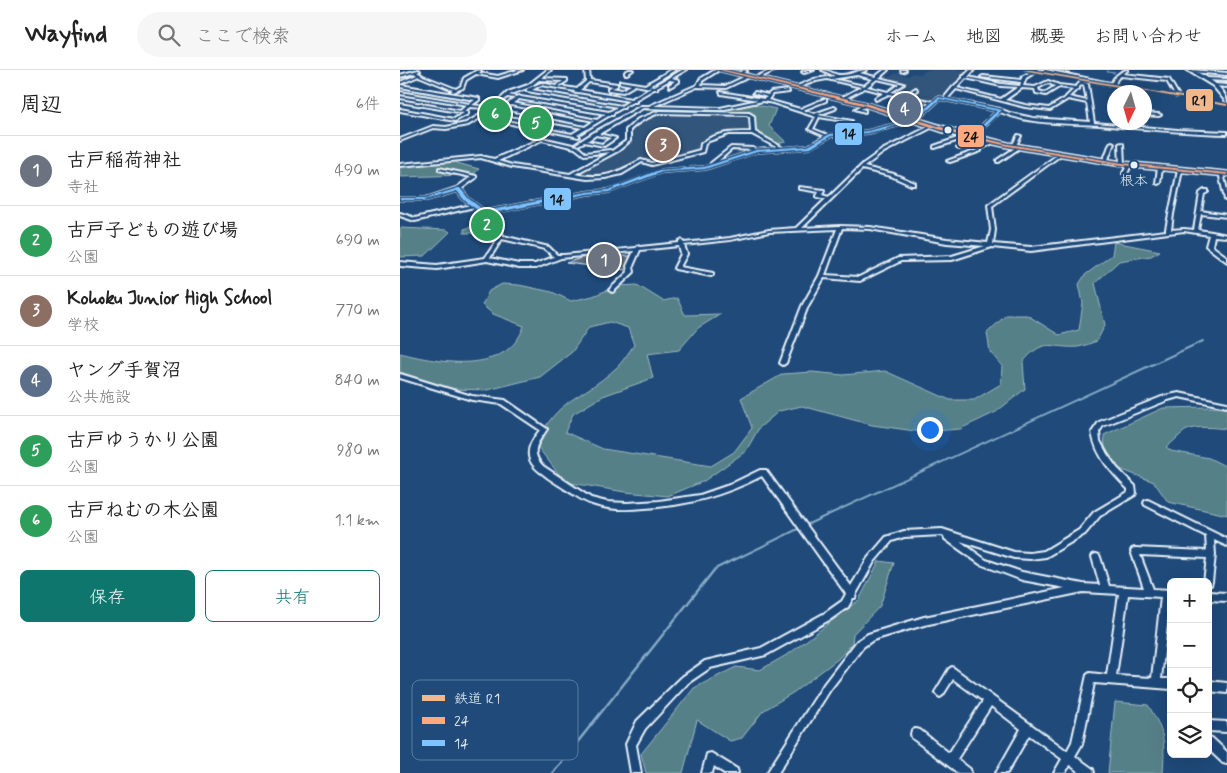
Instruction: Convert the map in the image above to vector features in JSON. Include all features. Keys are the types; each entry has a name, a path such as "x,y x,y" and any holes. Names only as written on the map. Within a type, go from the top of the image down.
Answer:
{"highway":[{"path":"722,70 798,87 866,108 993,142 1125,165 1224,174"}],"street":[{"path":"400,84 420,70"},
{"path":"416,113 455,92 463,86 465,79 478,71 498,77 521,70"},
{"path":"400,140 433,127 462,126 483,116 506,96 539,79 549,70"},
{"path":"587,70 588,81"},
{"path":"626,72 631,70"},
{"path":"646,86 673,70"},
{"path":"574,135 637,100 684,70"},
{"path":"648,107 689,89 717,70"},
{"path":"690,82 726,87 747,75 774,70"},
{"path":"824,70 837,76"},
{"path":"858,74 865,70"},
{"path":"843,101 865,88 886,70"},
{"path":"918,70 926,71"},
{"path":"710,166 731,148 758,150 814,146 834,134 875,130 915,120 933,103 946,98 972,70"},
{"path":"1041,70 1110,84 1114,83 1126,70"},
{"path":"1191,71 1227,74"},
{"path":"1191,71 1206,78 1215,85 1224,94 1227,101"},
{"path":"1002,100 1020,87 1024,77 1033,72"},
{"path":"400,76 417,73 455,92 478,98 461,112"},
{"path":"798,87 825,78 858,74 902,84 876,100"},
{"path":"1120,75 1168,80 1177,96"},
{"path":"966,76 1022,81"},
{"path":"966,76 1020,87 1036,88 1048,82 1058,86 1078,88"},
{"path":"825,78 933,103"},
{"path":"1206,78 1227,80"},
{"path":"420,82 426,79"},
{"path":"539,79 566,80 556,87"},
{"path":"670,79 678,80 670,86"},
{"path":"820,84 833,80"},
{"path":"588,81 616,85 610,88"},
{"path":"523,120 578,91 588,81"},
{"path":"853,85 857,81"},
{"path":"621,82 656,88"},
{"path":"954,88 1025,106 1050,109 1067,98 1082,82 1086,84 1092,124"},
{"path":"400,100 437,83"},
{"path":"400,84 446,93 455,92"},
{"path":"408,87 414,84"},
{"path":"506,96 541,84 637,100 646,99"},
{"path":"597,89 601,87 623,91 635,84"},
{"path":"1215,85 1227,86"},
{"path":"986,86 1016,90"},
{"path":"1036,88 1037,92 1046,94 1058,86"},
{"path":"767,88 770,94"},
{"path":"689,89 701,90"},
{"path":"905,97 916,89"},
{"path":"528,90 623,107"},
{"path":"978,93 982,90"},
{"path":"755,93 770,94 788,91"},
{"path":"400,93 484,107"},
{"path":"721,94 763,101 801,110 816,116 850,121"},
{"path":"578,144 640,108 723,109 763,101 770,94"},
{"path":"512,95 624,117"},
{"path":"519,97 500,112 586,128"},
{"path":"946,98 1006,113 1050,120 1107,125"},
{"path":"1067,98 1086,102"},
{"path":"400,100 467,113 455,120 400,110"},
{"path":"652,100 659,101"},
{"path":"801,110 823,102"},
{"path":"510,104 598,121"},
{"path":"702,108 708,104"},
{"path":"828,136 811,129 816,116 834,108"},
{"path":"1050,109 1050,120"},
{"path":"935,147 979,130 1000,110"},
{"path":"571,175 617,150 628,141 628,130 632,126 639,120 658,112 748,114 752,116 753,133"},
{"path":"1152,115 1159,115"},
{"path":"483,116 519,125"},
{"path":"834,134 840,119"},
{"path":"555,122 542,129 588,138"},
{"path":"797,230 861,168 883,151 932,126"},
{"path":"1152,129 1227,133 1226,126"},
{"path":"400,165 476,157 494,162 593,178 614,175 642,161 652,164 702,150 706,141 718,135 729,133 753,133 783,149"},
{"path":"583,141 603,145 614,138 594,134"},
{"path":"998,161 1016,146 1019,136"},
{"path":"494,162 542,139 576,147 584,154 617,150"},
{"path":"959,148 980,139"},
{"path":"949,161 980,150 978,149 993,142"},
{"path":"1105,162 1112,143"},
{"path":"1121,144 1125,174"},
{"path":"484,213 587,193 609,191 660,171 710,166 758,150"},
{"path":"990,246 993,230 990,206 1060,154"},
{"path":"861,168 892,175 913,184"},
{"path":"1158,183 1160,168"},
{"path":"400,199 436,197 458,189 474,177 441,169"},
{"path":"1169,231 1171,204 1177,190 1180,170"},
{"path":"1224,174 1227,200"},
{"path":"801,188 822,191 819,196 829,198"},
{"path":"458,189 499,229 501,237 487,259"},
{"path":"1196,230 1202,193 1206,191"},
{"path":"400,204 408,200"},
{"path":"400,214 415,220 474,206"},
{"path":"1199,212 1227,216"},
{"path":"783,363 805,306 822,276 840,227"},
{"path":"400,264 437,267 487,259 519,266 536,266 560,257 681,242 730,239 769,231 840,227 870,228 929,239 1023,249 1050,248 1169,231 1196,230 1227,236"},
{"path":"1212,233 1209,246 1227,260"},
{"path":"501,237 547,248 555,256 560,257"},
{"path":"681,242 684,254 677,268 711,274"},
{"path":"609,252 615,244"},
{"path":"822,276 860,279 900,259 952,258 990,246"},
{"path":"612,290 631,272 630,266 638,248"},
{"path":"400,376 472,398 503,402 544,429 532,446 532,459 541,471 598,504 630,506 702,498 729,490 763,472 852,595"},
{"path":"636,773 631,744 634,738 641,725 685,680 708,664 763,652 828,616 845,604 871,560 890,539 904,534 942,532 1014,555 1046,554 1082,532 1098,514 1132,493 1132,488 1111,466 1096,445 1095,432 1100,424 1166,398 1179,395 1227,405"},
{"path":"1148,504 1227,543"},
{"path":"942,532 983,562 1022,576 1083,588 1167,594"},
{"path":"1208,578 1211,555 1210,536"},
{"path":"1150,593 1135,551 1211,555"},
{"path":"1096,557 1106,590"},
{"path":"772,773 827,687 860,644 871,637 924,621 1083,588"},
{"path":"1110,680 1124,592"},
{"path":"1212,596 1227,597"},
{"path":"1156,683 1167,601"},
{"path":"940,692 952,672 1089,773"},
{"path":"1059,773 1077,744 1090,678 1167,684"},
{"path":"1212,686 1227,688"},
{"path":"950,760 989,700"},
{"path":"1212,726 1227,727"},
{"path":"1000,773 1027,728"},
{"path":"916,734 962,771"},
{"path":"1212,746 1227,759"},
{"path":"707,773 711,758 733,773"}],"shaded area":[{"path":"927,70 972,70 946,98 939,98 933,103 890,93 905,84 886,79 896,73 908,76 913,73 921,74"},
{"path":"659,113 749,115 751,131 717,135 705,140 701,150 653,163 641,160 625,169 601,177 573,175 624,146 631,139 630,129 637,122"}],"green space":[{"path":"754,104 776,109 769,126 786,142 776,144 753,132 751,116 745,114 646,110 654,108 722,110"},
{"path":"455,160 457,163 479,169 474,174 467,175 400,177 400,167"},
{"path":"492,221 501,232 479,236 476,233 464,233 464,229"},
{"path":"400,228 447,230 450,232 425,256 400,257"},
{"path":"1114,242 1160,251 1151,256 1119,261 1095,283 1105,325 1097,341 1078,347 1043,346 1037,349 1023,362 1025,389 996,412 960,429 922,432 872,425 802,406 779,411 759,428 746,451 704,481 668,496 625,492 565,482 536,445 552,417 561,408 603,379 623,361 634,345 628,328 610,322 589,327 572,352 540,377 488,390 452,389 400,372 400,353 434,360 471,362 488,359 503,353 515,342 524,326 493,314 482,305 489,291 502,284 519,285 552,292 571,301 593,296 617,286 637,285 663,301 677,298 685,315 721,314 698,328 679,350 647,354 653,378 603,396 573,414 565,432 603,449 711,466 734,452 752,428 741,398 783,374 812,372 843,375 885,371 950,400 974,400 1001,384 1002,366 990,352 987,333 1006,315 1027,315 1059,335 1079,330 1083,303 1079,284 1085,275 1112,255"},
{"path":"1163,408 1227,408 1227,429 1206,427 1190,429 1166,447 1171,451 1209,458 1227,467 1227,515 1168,502 1154,482 1120,469 1105,449 1104,435"},
{"path":"879,561 894,563 880,606 853,634 852,644 838,659 794,692 763,711 742,738 730,741 697,720 683,773 646,773 641,754 694,688 736,667 760,670 790,653 859,600"},
{"path":"1115,702 1148,705 1163,737 1163,773 1108,773"}],"building":[{"path":"630,256 626,270 566,263 581,258"}],"waterway":[{"path":"1108,70 1107,72 1115,73"},
{"path":"804,526 1203,341"},
{"path":"732,561 800,528"},
{"path":"578,742 715,569 735,559"},
{"path":"553,773 563,760"}],"rail line":[{"name":"R1","path":"1024,70 1227,105"}],"transit line":[{"name":"24","path":"721,70 864,104 956,133 1008,145 1122,164 1227,174"},
{"name":"14","path":"400,199 426,199 458,189 467,200 484,213 587,193 609,191 661,171 705,168 756,151 809,147 830,135 868,132 915,120 939,98 1000,110 979,130 964,135"}],"place":[{"name":"ヤング手賀沼","path":"905,109"},
{"name":"古戸ねむの木公園","path":"495,114"},
{"name":"古戸ゆうかり公園","path":"536,123"},
{"name":"Kohoku Junior High School","path":"663,145"},
{"name":"根本","path":"1134,165"},
{"name":"古戸子どもの遊び場","path":"487,225"},
{"name":"古戸稲荷神社","path":"604,260"}]}
